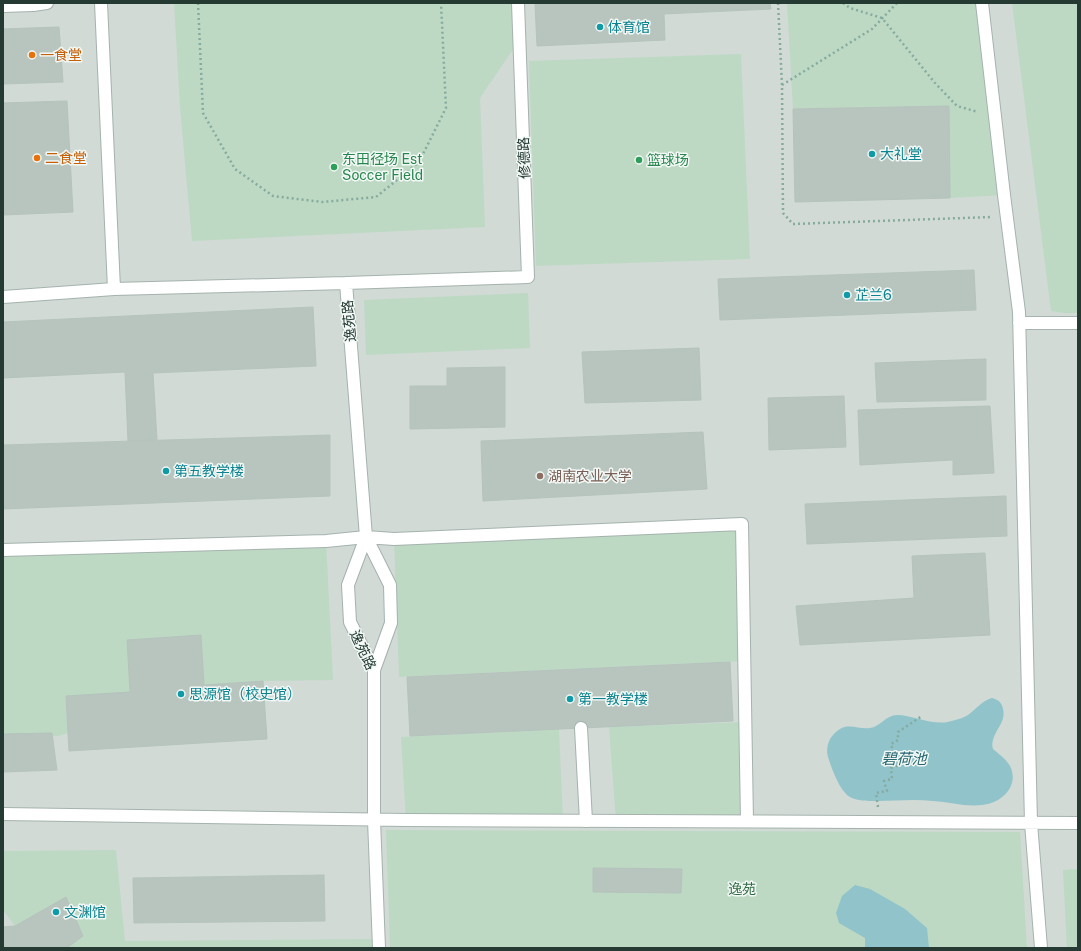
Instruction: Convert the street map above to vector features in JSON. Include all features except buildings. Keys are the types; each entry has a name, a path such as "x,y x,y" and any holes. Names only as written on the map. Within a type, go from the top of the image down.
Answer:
{"street":[{"path":"3,6 47,3"},
{"path":"101,3 114,289"},
{"name":"修德路","path":"346,284 528,277 518,3"},
{"path":"982,3 1006,217 1019,312 1031,823 1041,948"},
{"path":"3,297 114,289 346,284"},
{"name":"逸苑路","path":"346,284 366,537 348,585 349,615 350,622 374,670 374,820 379,948"},
{"path":"1019,323 1078,323"},
{"path":"3,550 326,541 366,537 394,539 742,524 747,821"},
{"path":"366,537 390,585 391,623 374,670"},
{"path":"581,728 586,821"},
{"path":"3,814 374,820 1078,822"}],"path":[{"path":"198,3 203,112 235,169 273,196 322,202 376,197 419,162 446,108 441,3"},
{"path":"778,3 782,85 783,213 793,224 1006,217"},
{"path":"843,3 850,8 882,18 935,83 957,106 995,117"},
{"path":"782,85 872,29 897,3"},
{"path":"878,804 876,793 887,791 884,781 892,779 891,768 897,766 892,744 898,740 898,732 922,716"}],"shaded area":[{"name":"湖南农业大学","path":"3,3 1078,3 1078,948 3,948"}],"green space":[{"name":"东田径场 Est Soccer Field","path":"174,3 518,3 520,39 480,98 485,227 192,241 180,107"},
{"path":"787,3 978,3 1004,195 950,198 948,106 793,109"},
{"path":"1012,3 1078,3 1078,313 1051,311"},
{"name":"篮球场","path":"741,54 750,259 536,266 529,61"},
{"path":"528,293 530,348 366,355 364,300"},
{"path":"742,524 744,661 399,677 394,539"},
{"path":"326,541 333,680 263,681 204,685 201,635 127,640 130,692 66,696 68,733 58,736 3,738 3,550"},
{"path":"745,722 747,821 616,821 609,727"},
{"path":"559,729 563,821 406,820 401,737"},
{"name":"逸苑","path":"386,830 1020,832 1027,948 390,948"},
{"path":"116,850 125,941 378,939 379,948 67,948 83,936 66,897 15,926 3,910 3,851"},
{"path":"1078,869 1078,948 1067,948 1063,870"}],"water":[{"name":"碧荷池","path":"992,698 1001,703 1004,714 993,740 993,749 1010,766 1013,780 1007,793 996,801 982,805 964,805 926,800 864,801 852,798 840,786 827,753 829,741 836,731 844,727 874,727 890,717 897,715 942,723 948,722 966,716 982,703"},
{"path":"855,885 870,889 905,909 927,928 929,948 865,948 865,938 839,923 836,913 842,896"}],"place":[{"name":"体育馆","path":"600,27"},
{"name":"一食堂","path":"32,55"},
{"name":"大礼堂","path":"872,154"},
{"name":"二食堂","path":"37,158"},
{"name":"篮球场","path":"639,160"},
{"name":"东田径场 Est Soccer Field","path":"334,167"},
{"name":"芷兰6","path":"847,295"},
{"name":"第五教学楼","path":"166,471"},
{"name":"湖南农业大学","path":"540,476"},
{"name":"思源馆（校史馆）","path":"181,694"},
{"name":"第一教学楼","path":"570,699"},
{"name":"文渊馆","path":"56,912"}]}
